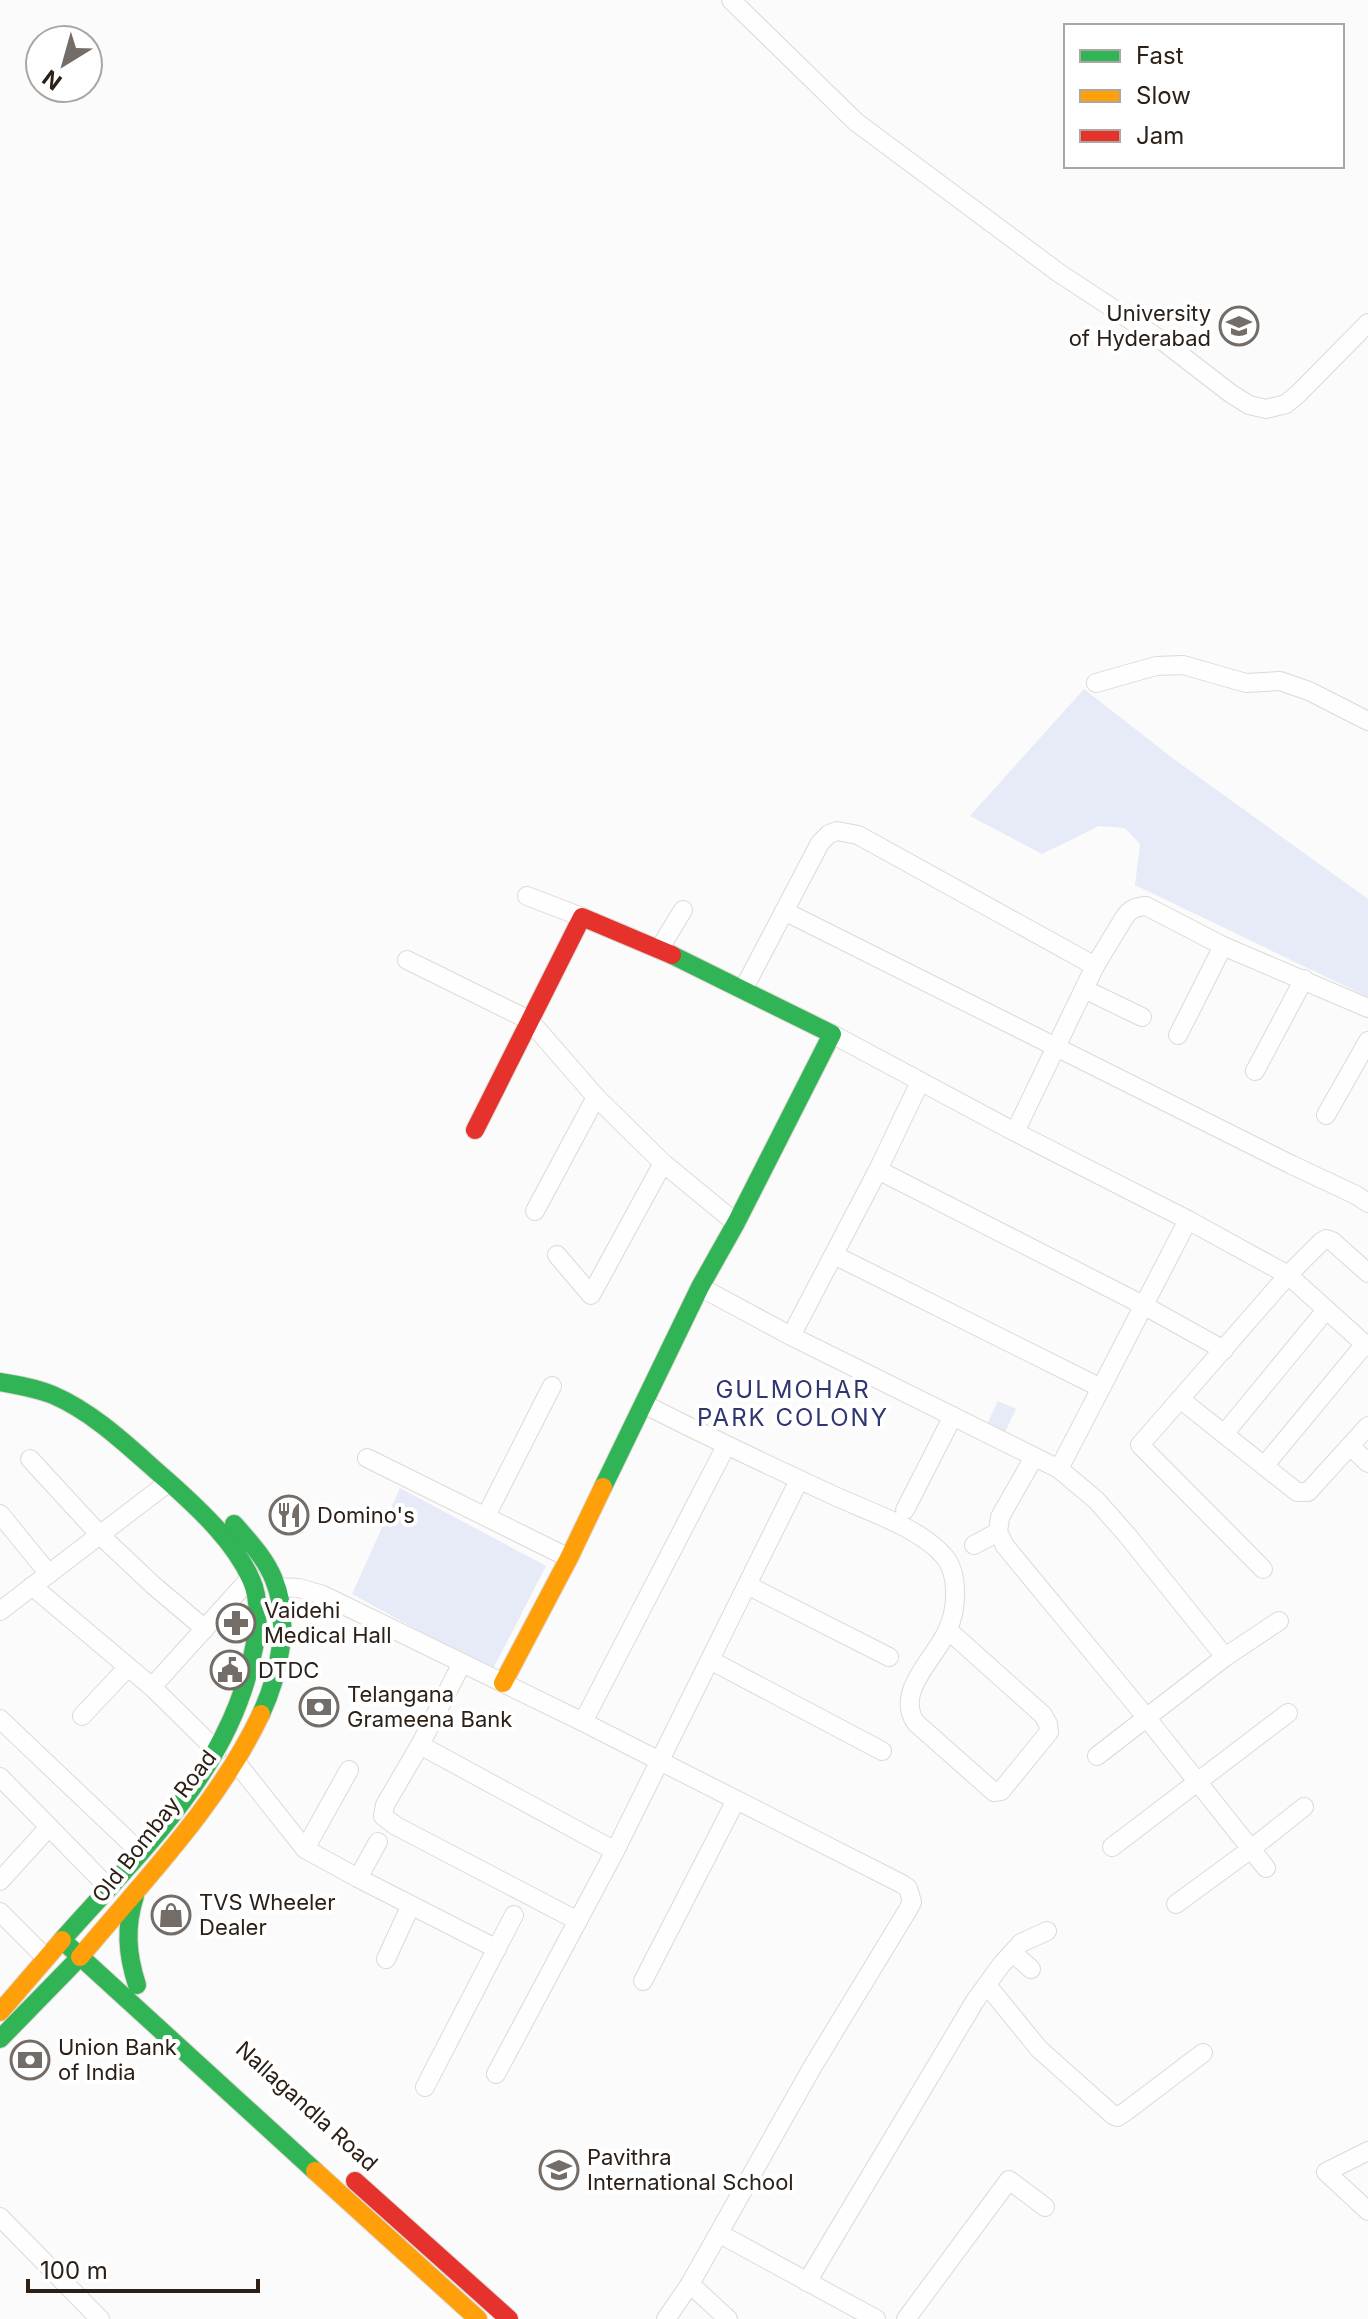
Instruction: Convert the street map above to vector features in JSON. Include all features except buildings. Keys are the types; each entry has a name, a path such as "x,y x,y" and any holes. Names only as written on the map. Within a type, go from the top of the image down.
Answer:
{"main road":[{"path":"475,1130 582,917 660,948 832,1034 700,1287 569,1558 503,1683"},
{"name":"Old Bombay Road","path":"0,1364 32,1370 63,1382 117,1418 180,1470 214,1502 259,1555 277,1587 282,1622 279,1656 268,1695 236,1762 188,1829 139,1888 97,1954 0,2039"},
{"path":"0,1382 55,1396 79,1410 169,1482 230,1547 251,1577"},
{"name":"Old Bombay Road","path":"4,2000 46,1958 140,1852 190,1793 217,1751 246,1684 255,1652 257,1610 251,1577"},
{"path":"137,1985 126,1943 130,1909 139,1888"},
{"path":"68,1933 137,1985 183,2026"},
{"name":"Nallagandla Road","path":"97,1954 478,2319"},
{"name":"Nallagandla Road","path":"344,2172 509,2319"}],"street":[{"path":"731,0 856,122 1059,273 1164,342 1249,405 1266,409 1286,404 1368,323"},
{"path":"1096,683 1156,666 1183,665 1246,683 1280,681 1309,691 1368,721"},
{"path":"744,988 820,843 837,831 858,835 1095,966"},
{"path":"527,896 582,917"},
{"path":"1015,1132 1095,966 1124,918 1136,907 1146,906 1223,946 1368,1008"},
{"path":"660,948 683,910"},
{"path":"784,911 1368,1203"},
{"path":"1178,1035 1223,946"},
{"path":"407,960 529,1020 596,1097 663,1163 736,1223"},
{"path":"1255,1071 1304,979"},
{"path":"1084,989 1142,1017"},
{"path":"832,1034 1288,1275 1366,1345 1264,1466"},
{"path":"1326,1115 1368,1041"},
{"path":"791,1336 878,1170 920,1082"},
{"path":"535,1211 596,1097"},
{"path":"557,1255 591,1295 663,1163"},
{"path":"878,1170 1143,1305 1224,1350"},
{"path":"1059,1469 1188,1220"},
{"path":"1263,1569 1140,1445 1288,1275 1321,1242 1326,1239 1332,1241 1368,1273"},
{"path":"834,1255 1101,1388"},
{"path":"700,1287 791,1336 1059,1469 1096,1500 1127,1535 1225,1657"},
{"path":"1224,1434 1326,1310"},
{"path":"486,1516 552,1386"},
{"path":"1180,1399 1297,1492 1308,1492 1368,1426"},
{"path":"644,1404 726,1446 915,1533 945,1556 954,1578 954,1605 948,1630 909,1699 910,1714 916,1723 994,1792 1001,1791 1049,1732 1048,1724 1043,1715 948,1630"},
{"path":"905,1510 953,1416"},
{"path":"583,1722 726,1446"},
{"path":"1350,1446 1368,1463"},
{"path":"1034,1457 1000,1517 998,1532 1005,1546 1266,1868"},
{"path":"367,1458 569,1558"},
{"path":"30,1459 100,1535 205,1629"},
{"path":"496,2074 615,1851 799,1480"},
{"path":"0,1611 169,1482"},
{"path":"0,1514 49,1574"},
{"path":"974,1545 998,1532"},
{"path":"152,1687 251,1577"},
{"path":"747,1585 889,1657"},
{"path":"32,1586 152,1687 217,1751"},
{"path":"277,1587 299,1588 323,1595 583,1722 908,1888 912,1902 813,2066 720,2234 666,2319"},
{"path":"1097,1756 1225,1657 1279,1621"},
{"path":"710,1660 882,1751"},
{"path":"462,1663 385,1805 383,1816 396,1826 578,1921"},
{"path":"82,1716 128,1667"},
{"path":"1112,1847 1288,1713"},
{"path":"1,1721 140,1852"},
{"path":"420,1745 615,1851"},
{"path":"236,1762 305,1849 497,1949"},
{"path":"305,1849 349,1770"},
{"path":"0,1777 108,1887"},
{"path":"643,1981 736,1800"},
{"path":"1176,1904 1304,1807"},
{"path":"0,1881 49,1827"},
{"path":"358,1878 378,1842"},
{"path":"386,1959 411,1905"},
{"path":"0,1912 46,1958"},
{"path":"425,2087 514,1915"},
{"path":"807,2282 975,2001 1021,1943 1047,1931"},
{"path":"1013,1953 1031,1969"},
{"path":"987,1985 1039,2049 1117,2117 1203,2053"},
{"path":"1368,2151 1326,2172 1368,2211"},
{"path":"906,2319 1009,2180 1045,2207"},
{"path":"0,2217 100,2319"},
{"path":"720,2234 876,2319"},
{"path":"690,2284 728,2319"}],"shaded area":[{"path":"1084,689 1175,760 1368,899 1368,997 1135,885 1140,844 1125,828 1099,826 1042,854 970,816"},
{"path":"998,1401 1016,1409 1005,1432 987,1424"},
{"path":"400,1488 546,1566 492,1671 352,1594"}],"traffic: fast":[{"path":"603,1487 700,1287 832,1034 672,955"},
{"path":"0,1382 53,1395 85,1412 114,1434 215,1526 251,1579 258,1608 256,1638 240,1699 223,1738 176,1810 62,1940 315,2171"},
{"path":"234,1524 271,1572 282,1613 278,1665 261,1714"},
{"path":"135,1896 128,1940 137,1985"},
{"path":"0,2039 80,1957"}],"traffic: slow":[{"path":"503,1683 603,1487"},
{"path":"80,1957 202,1811 224,1780 261,1714"},
{"path":"0,2012 62,1940"},
{"path":"315,2171 478,2319"}],"traffic: jam":[{"path":"475,1130 582,917 672,955"},
{"path":"355,2181 509,2319"}],"place":[{"name":"University of Hyderabad","path":"1239,326"},
{"name":"Domino's","path":"289,1515"},
{"name":"Vaidehi Medical Hall","path":"236,1623"},
{"name":"DTDC","path":"230,1670"},
{"name":"Telangana Grameena Bank","path":"319,1707"},
{"name":"TVS Wheeler Dealer","path":"171,1915"},
{"name":"Union Bank of India","path":"30,2060"},
{"name":"Pavithra International School","path":"559,2170"}],"district":[{"name":"GULMOHAR PARK COLONY","path":"793,1403"}]}
